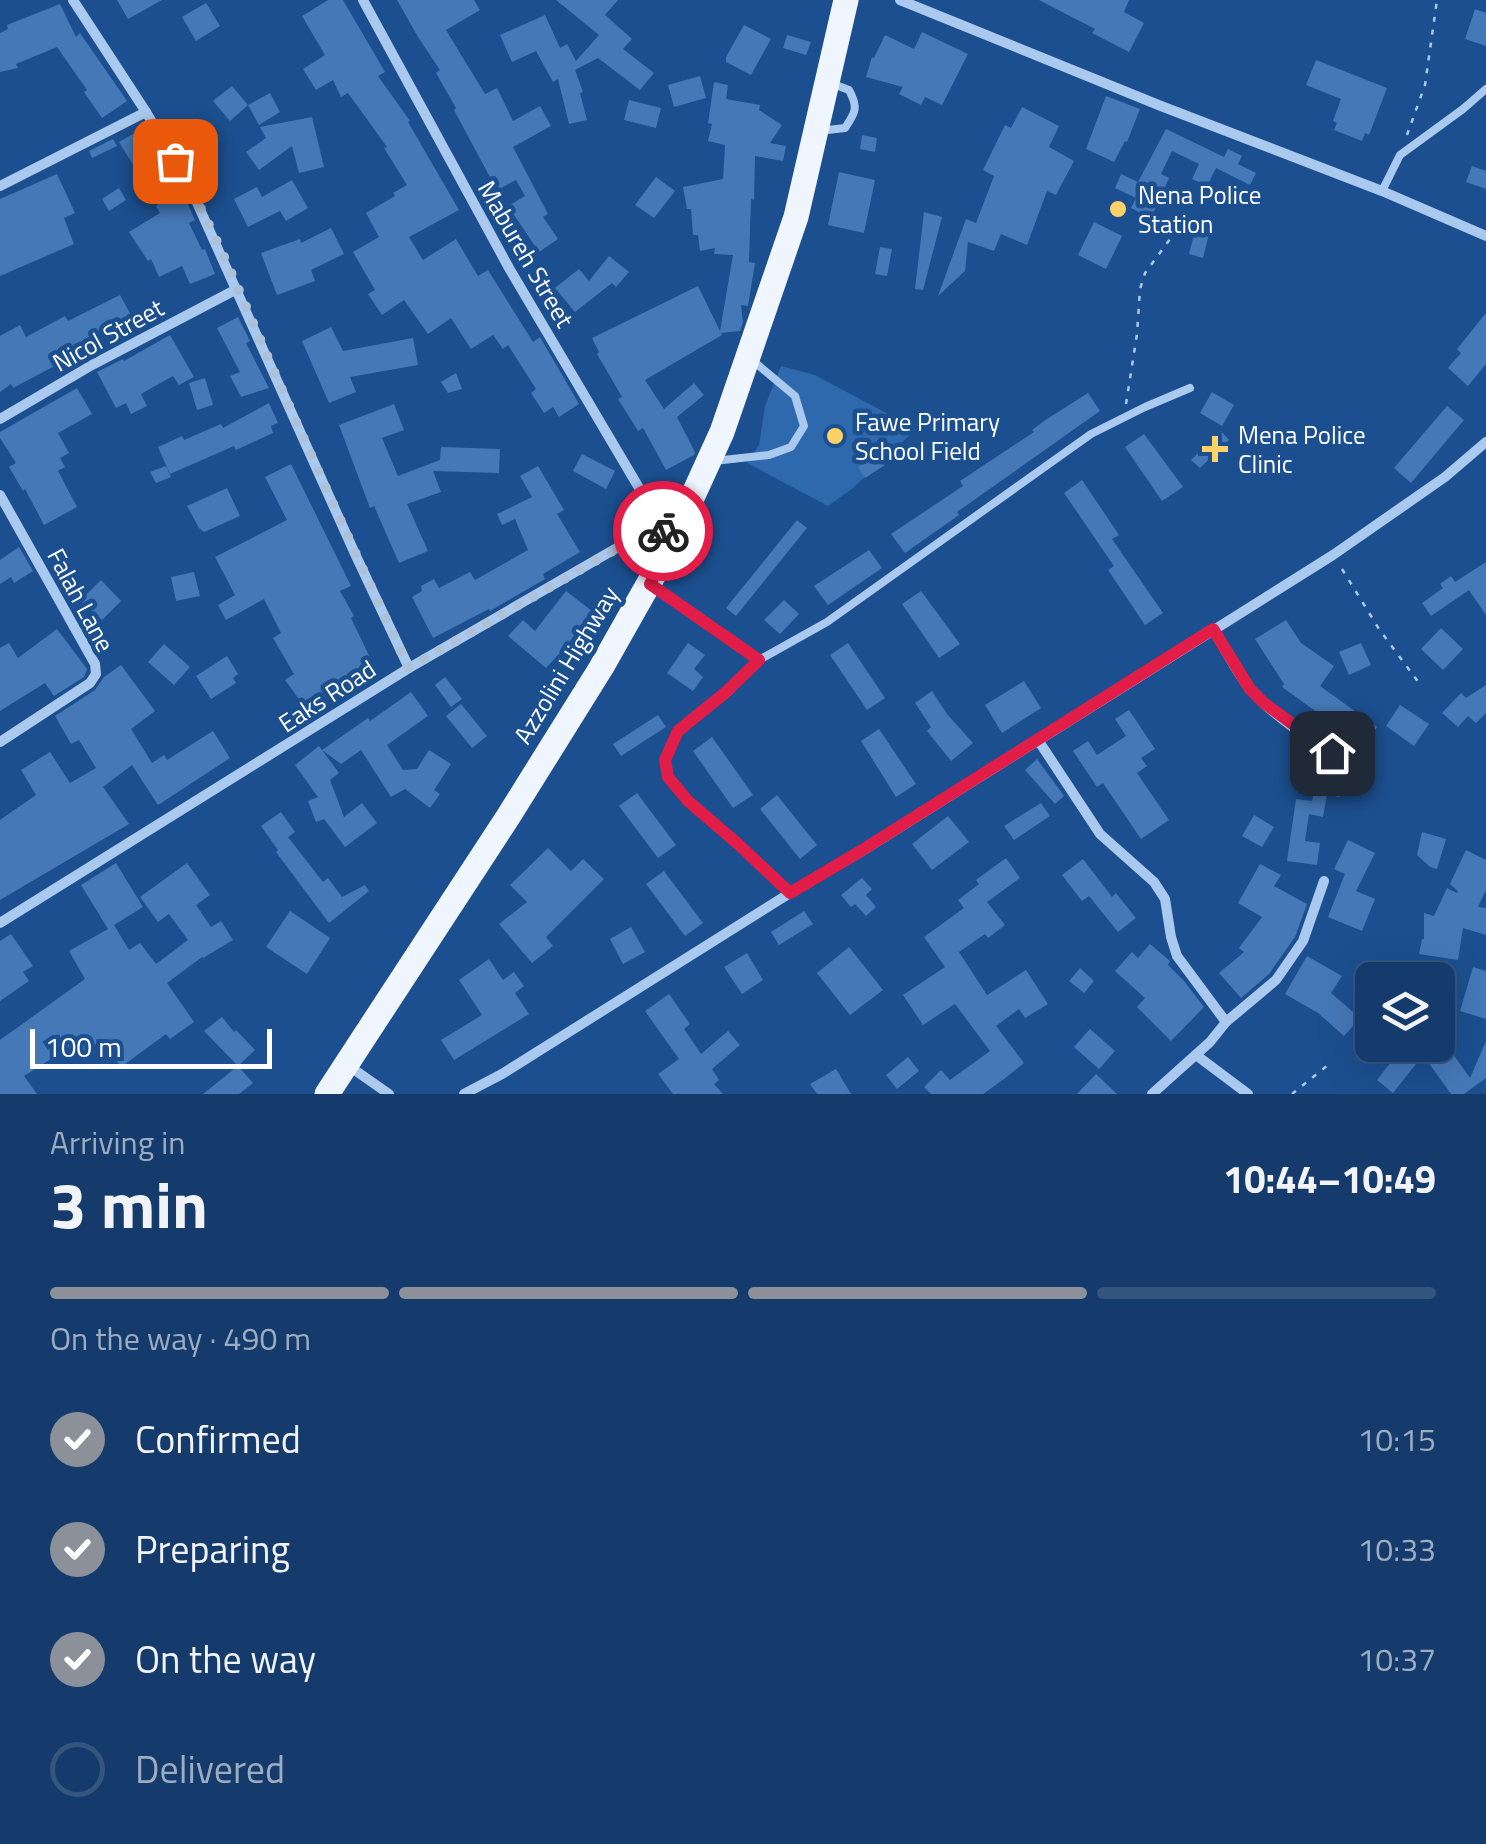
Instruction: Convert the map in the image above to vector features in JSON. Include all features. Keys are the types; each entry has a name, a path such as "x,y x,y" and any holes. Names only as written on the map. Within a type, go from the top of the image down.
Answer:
{"main road":[{"name":"Azzolini Highway","path":"327,1094 508,817 650,584 665,535 710,462 796,217 846,0"}],"street":[{"path":"73,0 189,185 409,668"},
{"name":"Mabureh Street","path":"363,0 509,268 665,535"},
{"path":"900,0 1486,236"},
{"path":"0,186 146,112"},
{"name":"Nicol Street","path":"0,419 238,288"},
{"path":"464,1094 502,1074 1333,554 1445,477 1486,442"},
{"name":"Falah Lane","path":"0,495 95,664 96,674 90,683 0,742"},
{"name":"Eaks Road","path":"0,923 409,668 665,535"},
{"path":"650,584 759,660 678,731 665,760 668,777 688,801 790,893"},
{"path":"1213,629 1250,689 1318,745 1340,757"},
{"path":"1038,740 1100,834 1154,882 1165,898 1177,956 1226,1022"},
{"path":"1152,1094 1276,980 1303,941 1324,881"},
{"path":"1196,1055 1248,1094"},
{"path":"346,1064 389,1094"}],"lane":[{"path":"1382,191 1400,155 1486,88"},
{"path":"710,462 769,455 791,447 804,426 795,396 748,357"},
{"path":"759,660 827,622 1090,434 1190,388"}],"path":[{"path":"1400,155 1425,86 1436,0"},
{"path":"1127,416 1140,289 1145,273 1182,224"},
{"path":"1333,554 1419,682"},
{"path":"1292,1094 1328,1065"}],"shaded area":[{"name":"Fawe Primary School Field","path":"781,366 815,375 916,429 828,506 747,463 759,445 765,406"}],"building":[{"path":"117,0 162,0 128,19"},
{"path":"328,0 343,0 385,72 378,76 410,121 459,210 409,237 423,260 456,239 478,276 488,270 533,342 540,337 579,404 559,417 553,407 544,413 531,393 536,389 508,345 503,349 493,335 471,349 451,318 428,334 404,300 382,315 368,294 375,290 353,252 379,237 366,213 407,185 384,148 387,147 348,93 341,97 333,80 316,90 303,69 325,55 302,16"},
{"path":"397,0 474,0 480,10 446,30 485,94 497,88 513,121 540,106 551,126 513,147 548,214 543,217 558,239 539,252 508,206 525,196 516,180 499,189 492,181 436,73 440,70"},
{"path":"556,0 618,0 605,15 632,39 623,49 654,73 640,90 598,58 575,70 587,120 569,124 558,79 553,82 536,51 512,62 500,35 545,15 560,48 567,44 576,61 599,35"},
{"path":"1039,0 1129,0 1124,12 1144,23 1129,52"},
{"path":"206,3 220,26 196,41 182,17"},
{"path":"60,4 76,37 80,33 127,101 102,118 57,47 16,64 18,68 0,72 0,33 8,29 7,25"},
{"path":"1475,9 1486,13 1486,46 1465,39"},
{"path":"744,25 771,39 751,75 726,62"},
{"path":"922,32 968,54 942,105 925,97 921,105 899,94 903,87 866,77 885,35 914,49"},
{"path":"787,35 811,42 806,55 783,48"},
{"path":"1316,60 1387,88 1369,135 1365,133 1362,141 1334,130 1341,99 1306,85"},
{"path":"700,76 706,98 674,107 668,85"},
{"path":"714,82 728,85 726,99 760,105 759,110 782,125 770,143 786,146 783,161 755,156 749,262 755,263 748,306 741,305 740,331 721,333 645,380 664,409 694,383 704,395 677,417 694,455 666,470 643,428 638,431 618,399 622,397 592,338 698,286 720,331 733,255 714,254 715,248 700,251 683,187 723,179 725,145 708,141"},
{"path":"232,86 248,105 230,121 213,101"},
{"path":"270,93 280,112 259,125 248,105"},
{"path":"1106,96 1140,109 1114,162 1086,149"},
{"path":"629,100 661,108 656,128 624,120"},
{"path":"1022,107 1059,126 1049,147 1074,161 1056,195 1047,191 1027,245 1001,234 994,251 968,242 965,271 938,296 966,219 976,223 994,176 983,170 1005,125 1011,128"},
{"path":"312,117 324,167 299,173 292,146 259,170 246,152 266,138 260,127"},
{"path":"145,127 181,189 195,220 189,223 215,274 190,284 182,266 159,277 151,259 148,261 129,232 160,213 119,142"},
{"path":"1166,129 1224,157 1228,149 1242,156 1238,164 1256,173 1250,185 1216,168 1207,186 1192,179 1199,164 1172,151 1161,174 1169,178 1151,218 1131,208 1136,198 1115,188 1121,174 1138,182"},
{"path":"862,135 877,138 875,152 860,149"},
{"path":"113,139 117,146 92,158 89,151"},
{"path":"1472,166 1486,171 1486,189 1466,182"},
{"path":"839,172 875,180 864,233 828,225"},
{"path":"57,174 75,213 64,218 74,244 0,276 0,199"},
{"path":"656,177 675,191 654,218 635,205"},
{"path":"292,180 308,208 286,221 280,211 248,227 234,199 257,187 262,197"},
{"path":"119,188 126,200 109,211 102,199"},
{"path":"924,212 942,217 923,290 915,289"},
{"path":"1094,222 1122,236 1106,269 1078,255"},
{"path":"1196,227 1210,230 1203,258 1189,254"},
{"path":"331,228 344,254 311,270 315,281 277,295 261,253 300,239 301,243"},
{"path":"880,247 892,249 887,276 875,274"},
{"path":"609,256 629,272 616,287 612,283 575,312 555,288 579,269 589,281"},
{"path":"120,295 133,319 81,346 83,351 0,392 0,336 20,325 26,337 65,316 68,321"},
{"path":"1486,313 1486,364 1468,386 1448,368 1461,353 1457,349"},
{"path":"238,317 250,341 246,343 269,388 241,397 230,376 240,372 217,328"},
{"path":"331,327 343,351 413,338 418,365 350,377 356,392 329,403 302,341"},
{"path":"170,335 194,377 179,385 173,376 141,394 147,406 131,414 126,403 116,408 97,372"},
{"path":"456,373 462,389 448,393 441,382"},
{"path":"205,378 213,405 197,410 189,383"},
{"path":"77,388 92,414 58,433 69,453 60,458 65,467 58,471 77,507 44,525 9,467 16,463 0,432"},
{"path":"1212,392 1234,405 1222,426 1200,413"},
{"path":"1088,393 1100,411 905,553 891,534"},
{"path":"269,403 278,423 271,426 273,433 170,474 158,447 221,424 223,428"},
{"path":"394,404 404,430 382,438 398,476 440,460 441,447 500,449 499,473 433,471 441,492 407,504 428,551 399,563 374,506 370,508 339,425"},
{"path":"1447,406 1464,420 1411,483 1394,468"},
{"path":"1221,431 1229,440 1200,468 1191,460"},
{"path":"1144,434 1183,487 1162,501 1125,447"},
{"path":"877,453 885,465 865,478 858,467"},
{"path":"582,454 615,471 606,489 573,471"},
{"path":"291,464 351,586 340,591 376,670 354,680 353,677 307,710 285,680 294,674 273,638 281,633 264,599 226,620 218,605 235,595 215,557 287,520 265,477"},
{"path":"166,466 171,477 156,483 150,472"},
{"path":"538,466 564,510 557,514 580,552 543,574 545,579 433,638 412,597 434,579 439,588 470,572 475,580 528,550 515,519 502,525 497,514 532,497 520,476"},
{"path":"1082,480 1119,535 1112,539 1163,613 1145,625 1108,570 1114,566 1064,493"},
{"path":"227,488 240,516 204,532 187,506"},
{"path":"797,520 807,528 736,616 726,608"},
{"path":"19,547 33,571 14,583 11,577 0,584 0,560"},
{"path":"869,550 882,568 828,605 814,586"},
{"path":"1486,562 1486,615 1469,590 1431,616 1422,603 1443,588 1440,584 1451,576 1455,582"},
{"path":"194,572 200,596 176,601 171,577"},
{"path":"101,580 121,601 102,620 80,601"},
{"path":"566,591 592,611 546,668 508,636 523,620 535,631"},
{"path":"921,591 960,644 939,658 902,604"},
{"path":"784,600 799,614 780,634 764,620"},
{"path":"1286,620 1301,643 1334,666 1320,686 1377,727 1365,744 1282,687 1284,684 1255,639"},
{"path":"1441,628 1463,649 1443,670 1421,649"},
{"path":"57,629 87,669 84,677 54,696 45,683 0,711 0,648 9,643 18,658"},
{"path":"688,643 705,655 694,669 703,677 693,691 667,673"},
{"path":"848,643 885,698 867,710 830,655"},
{"path":"1361,643 1371,665 1349,675 1339,652"},
{"path":"164,644 190,667 174,685 148,662"},
{"path":"227,656 238,674 233,678 236,683 211,699 196,676"},
{"path":"121,665 155,711 131,729 152,763 164,755 167,760 213,731 230,758 158,805 132,765 103,787 129,824 0,900 0,820 36,795 21,770 50,752 70,783 96,768 79,740 71,744 55,716 95,690 104,677"},
{"path":"445,677 462,699 451,707 435,685"},
{"path":"1024,681 1041,708 1002,733 985,705"},
{"path":"1486,685 1486,713 1476,723 1468,716 1458,727 1442,713 1461,693 1466,698"},
{"path":"932,691 973,743 951,761 927,731 931,727 915,703"},
{"path":"411,692 428,716 387,745 403,770 417,769 429,750 451,764 434,790 440,794 430,808 405,789 391,797 361,750 341,764 322,750"},
{"path":"461,704 487,736 472,748 446,716"},
{"path":"1400,705 1429,724 1414,746 1386,726"},
{"path":"1129,710 1155,749 1141,758 1147,766 1137,773 1169,820 1141,839 1103,783 1097,787 1073,751 1088,741 1097,755 1126,736 1115,719"},
{"path":"658,715 666,727 621,756 613,744"},
{"path":"879,729 916,784 896,797 861,741"},
{"path":"712,737 753,795 733,808 693,751"},
{"path":"319,746 339,773 330,780 344,817 362,803 377,823 345,847 324,819 316,822 308,801 318,797 295,765"},
{"path":"1037,759 1064,796 1055,804 1025,770"},
{"path":"1320,770 1344,777 1339,797 1327,794 1323,817 1309,814 1305,841 1320,843 1317,865 1287,861 1296,799 1312,801"},
{"path":"637,793 676,845 658,858 619,806"},
{"path":"777,795 817,845 800,859 760,809"},
{"path":"1041,803 1050,816 1014,840 1004,826"},
{"path":"281,812 295,832 288,837 323,882 328,878 342,897 365,885 369,891 329,923 261,826"},
{"path":"1254,815 1274,827 1262,847 1242,836"},
{"path":"948,816 969,842 932,870 912,844"},
{"path":"1422,832 1446,839 1437,869 1417,855"},
{"path":"1348,840 1375,853 1356,891 1375,899 1362,931 1328,917 1345,874 1334,869"},
{"path":"548,848 571,871 583,859 604,879 546,937 553,946 532,963 499,924 527,902 510,885"},
{"path":"1466,850 1486,860 1486,890 1478,907 1486,908 1486,935 1463,928 1458,960 1419,954 1424,939 1424,913 1434,916 1447,888 1457,893 1450,884"},
{"path":"1006,858 1020,878 987,902 1005,925 959,952 987,995 1026,970 1048,1004 1025,1018 1019,1009 996,1026 1024,1063 1004,1079 983,1094 931,1094 924,1087 941,1070 950,1080 990,1051 955,1004 923,1025 903,995 945,967 924,937 964,908 958,900 979,884 976,880"},
{"path":"1083,859 1112,897 1116,893 1136,918 1118,932 1089,896 1082,901 1062,875"},
{"path":"116,863 143,907 114,925 129,950 140,943 156,964 188,940 169,914 158,922 140,897 187,863 210,895 196,905 211,927 221,921 233,940 167,983 194,1022 170,1039 166,1034 121,1067 101,1040 77,1058 70,1047 24,1076 37,1094 0,1094 0,1040 85,979 69,951 108,929 81,885"},
{"path":"1260,864 1281,875 1274,886 1307,904 1295,937 1269,974 1241,998 1219,973 1244,952 1239,948 1262,917 1238,903"},
{"path":"664,871 703,923 685,936 646,884"},
{"path":"862,878 872,889 866,895 876,907 866,916 841,895"},
{"path":"290,911 330,938 307,974 266,947"},
{"path":"804,911 813,924 779,945 771,932"},
{"path":"631,927 645,952 623,964 610,939"},
{"path":"11,934 33,966 23,972 29,981 0,1001 0,941"},
{"path":"1150,944 1170,961 1168,965 1204,1007 1171,1041 1137,1007 1145,998 1115,971 1132,952 1138,958"},
{"path":"849,947 883,990 850,1015 817,973"},
{"path":"747,953 763,980 742,994 724,967"},
{"path":"1307,956 1342,976 1331,993 1355,1014 1355,1024 1344,1036 1318,1013 1285,994"},
{"path":"489,959 503,980 514,972 524,986 515,993 529,1014 454,1060 441,1040 482,1015 459,980"},
{"path":"1473,967 1486,971 1486,1019 1460,1011"},
{"path":"1080,968 1094,981 1084,993 1069,981"},
{"path":"669,994 690,1024 684,1029 701,1054 728,1031 740,1045 712,1069 719,1080 714,1084 723,1094 673,1094 658,1074 679,1059 645,1011"},
{"path":"222,1017 255,1050 238,1066 204,1031"},
{"path":"1090,1029 1115,1051 1099,1069 1074,1047"},
{"path":"1486,1041 1486,1078 1464,1094 1451,1094 1428,1062 1455,1062 1455,1057 1470,1078"},
{"path":"908,1057 919,1071 897,1089 886,1075"},
{"path":"1391,1062 1417,1062 1393,1093 1377,1080"},
{"path":"238,1066 253,1083 239,1094 203,1094"},
{"path":"836,1069 851,1094 817,1094 810,1084"},
{"path":"1096,1074 1117,1094 1077,1094"}],"way so far":[{"path":"175,161 238,288 409,668 660,524 663,531"}],"place":[{"name":"Nena Police Station","path":"1118,209"},
{"name":"Fawe Primary School Field","path":"835,436"},
{"name":"Mena Police Clinic","path":"1215,449"}],"route":[{"path":"663,531 670,546 650,584 759,660 678,731 665,760 668,777 688,801 790,893 1213,629 1250,689 1332,753"}]}
